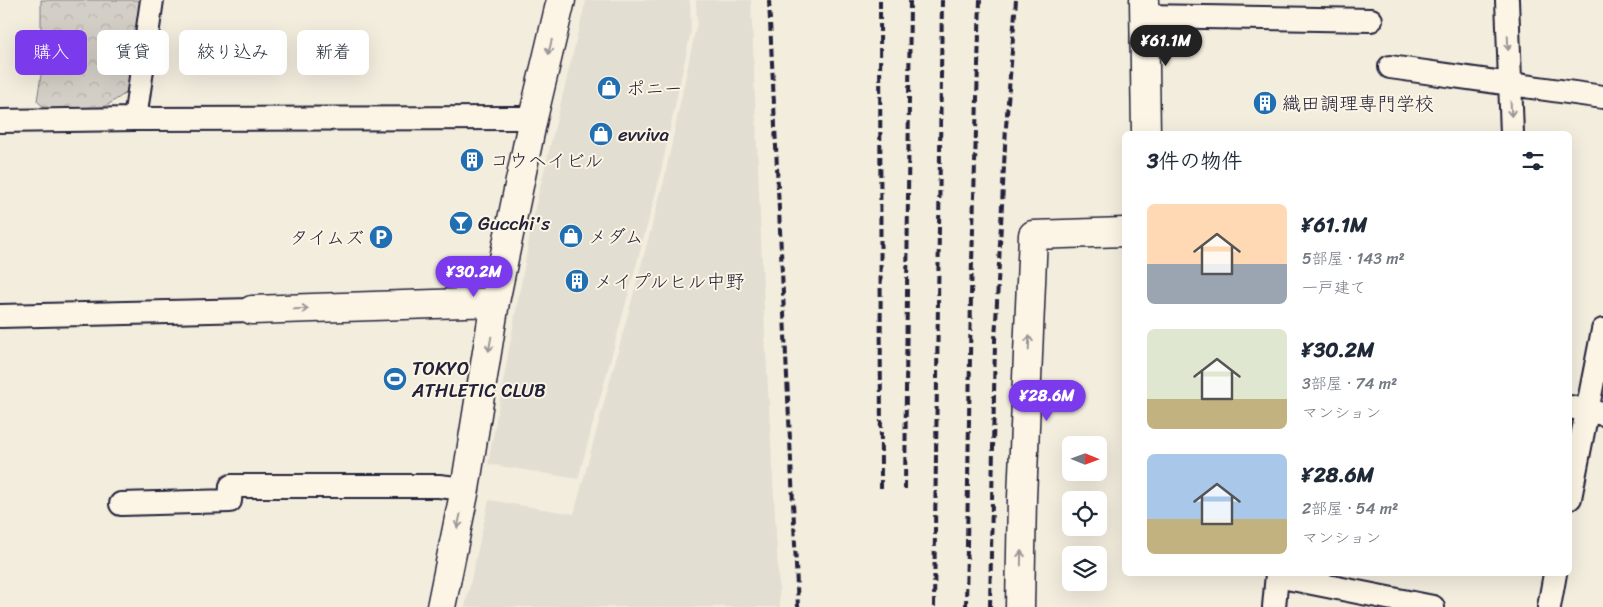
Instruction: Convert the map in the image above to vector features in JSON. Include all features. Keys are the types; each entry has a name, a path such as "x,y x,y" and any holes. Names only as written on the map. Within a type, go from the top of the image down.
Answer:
{"street":[{"path":"441,607 465,489 495,302 533,118 561,0"},
{"path":"1144,8 1146,131"},
{"path":"1020,607 1022,498 1034,235 1122,232"},
{"path":"252,310 495,302"}],"lane":[{"path":"135,119 152,0"},
{"path":"1507,0 1512,131"},
{"path":"1144,8 1371,20"},
{"path":"1390,68 1603,97"},
{"path":"0,121 533,118"},
{"path":"0,316 252,310"},
{"path":"1572,488 1603,330"},
{"path":"121,504 230,501 231,486 439,486 465,489"},
{"path":"1274,607 1277,576"},
{"path":"1282,576 1433,607"},
{"path":"1549,607 1556,576"}],"shaded area":[{"path":"586,0 690,0 691,31 658,185 578,479 488,464 535,208"},
{"path":"696,0 751,0 765,334 780,607 465,607 489,500 574,514 664,181 697,22"}],"green space":[{"path":"41,0 144,0 139,30 97,30 97,75 132,75 129,91 106,106 72,112 47,110 37,101 41,75 87,75 87,30 41,30"}],"railway":[{"path":"769,0 798,607"},
{"path":"880,0 881,488"},
{"path":"905,489 910,0"},
{"path":"934,607 942,0"},
{"path":"966,607 971,295 980,0"},
{"path":"990,607 995,341 1006,127 1016,0"}],"place":[{"name":"ポニー","path":"609,88"},
{"name":"織田調理専門学校","path":"1265,103"},
{"name":"evviva","path":"601,134"},
{"name":"コウヘイビル","path":"472,160"},
{"name":"Gucchi's","path":"461,223"},
{"name":"メダム","path":"571,236"},
{"name":"タイムズ","path":"381,237"},
{"name":"メイプルヒル中野","path":"577,281"},
{"name":"TOKYO ATHLETIC CLUB","path":"395,379"}]}
